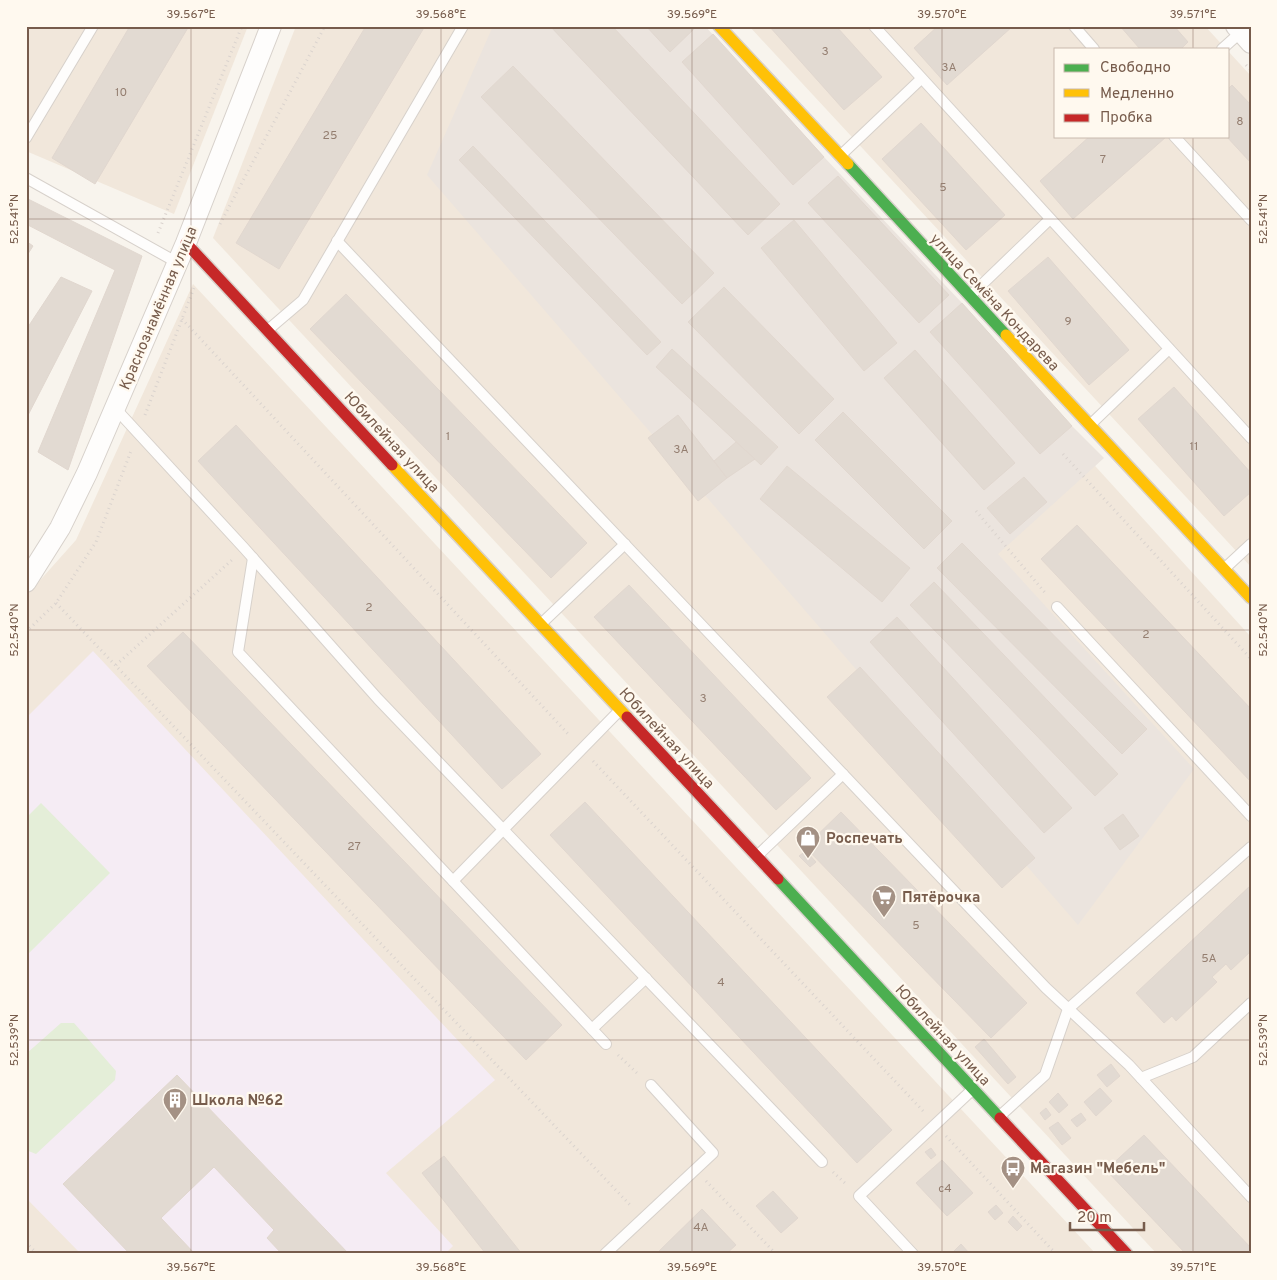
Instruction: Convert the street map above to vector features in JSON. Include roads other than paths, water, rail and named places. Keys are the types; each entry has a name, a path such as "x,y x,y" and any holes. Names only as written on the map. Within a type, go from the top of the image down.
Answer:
{"street":[{"name":"Краснознамённая улица","path":"26,582 60,528 87,473 178,263 271,26"},
{"name":"улица Семёна Кондарева","path":"719,26 1251,598"},
{"name":"Юбилейная улица","path":"186,243 1126,1254"}],"lane":[{"path":"26,138 93,26"},
{"path":"268,331 303,300 463,26"},
{"path":"874,26 921,80 1251,438"},
{"path":"1074,26 1093,48"},
{"path":"1223,48 1242,34"},
{"path":"840,157 921,80"},
{"path":"1176,138 1251,220"},
{"path":"26,178 178,263"},
{"path":"969,296 1050,220"},
{"path":"337,241 1046,988 1142,1078 1251,1196"},
{"path":"1089,426 1169,349"},
{"path":"115,408 244,548 378,699 822,1162"},
{"path":"541,624 625,544"},
{"path":"1223,570 1251,544"},
{"path":"253,558 238,652 606,1044"},
{"path":"1057,607 1251,816"},
{"path":"453,881 620,709"},
{"path":"757,856 843,774"},
{"path":"999,1117 1045,1075 1068,1009 1251,847"},
{"path":"592,1029 646,978"},
{"path":"1142,1078 1192,1057 1251,1003"},
{"path":"605,1254 713,1153 651,1085"},
{"path":"913,1254 859,1196 973,1089"}],"place":[{"name":"Роспечать","path":"808,859"},
{"name":"Пятёрочка","path":"884,918"},
{"name":"Школа №62","path":"175,1121"},
{"name":"Магазин \"Мебель\"","path":"1013,1189"}]}
